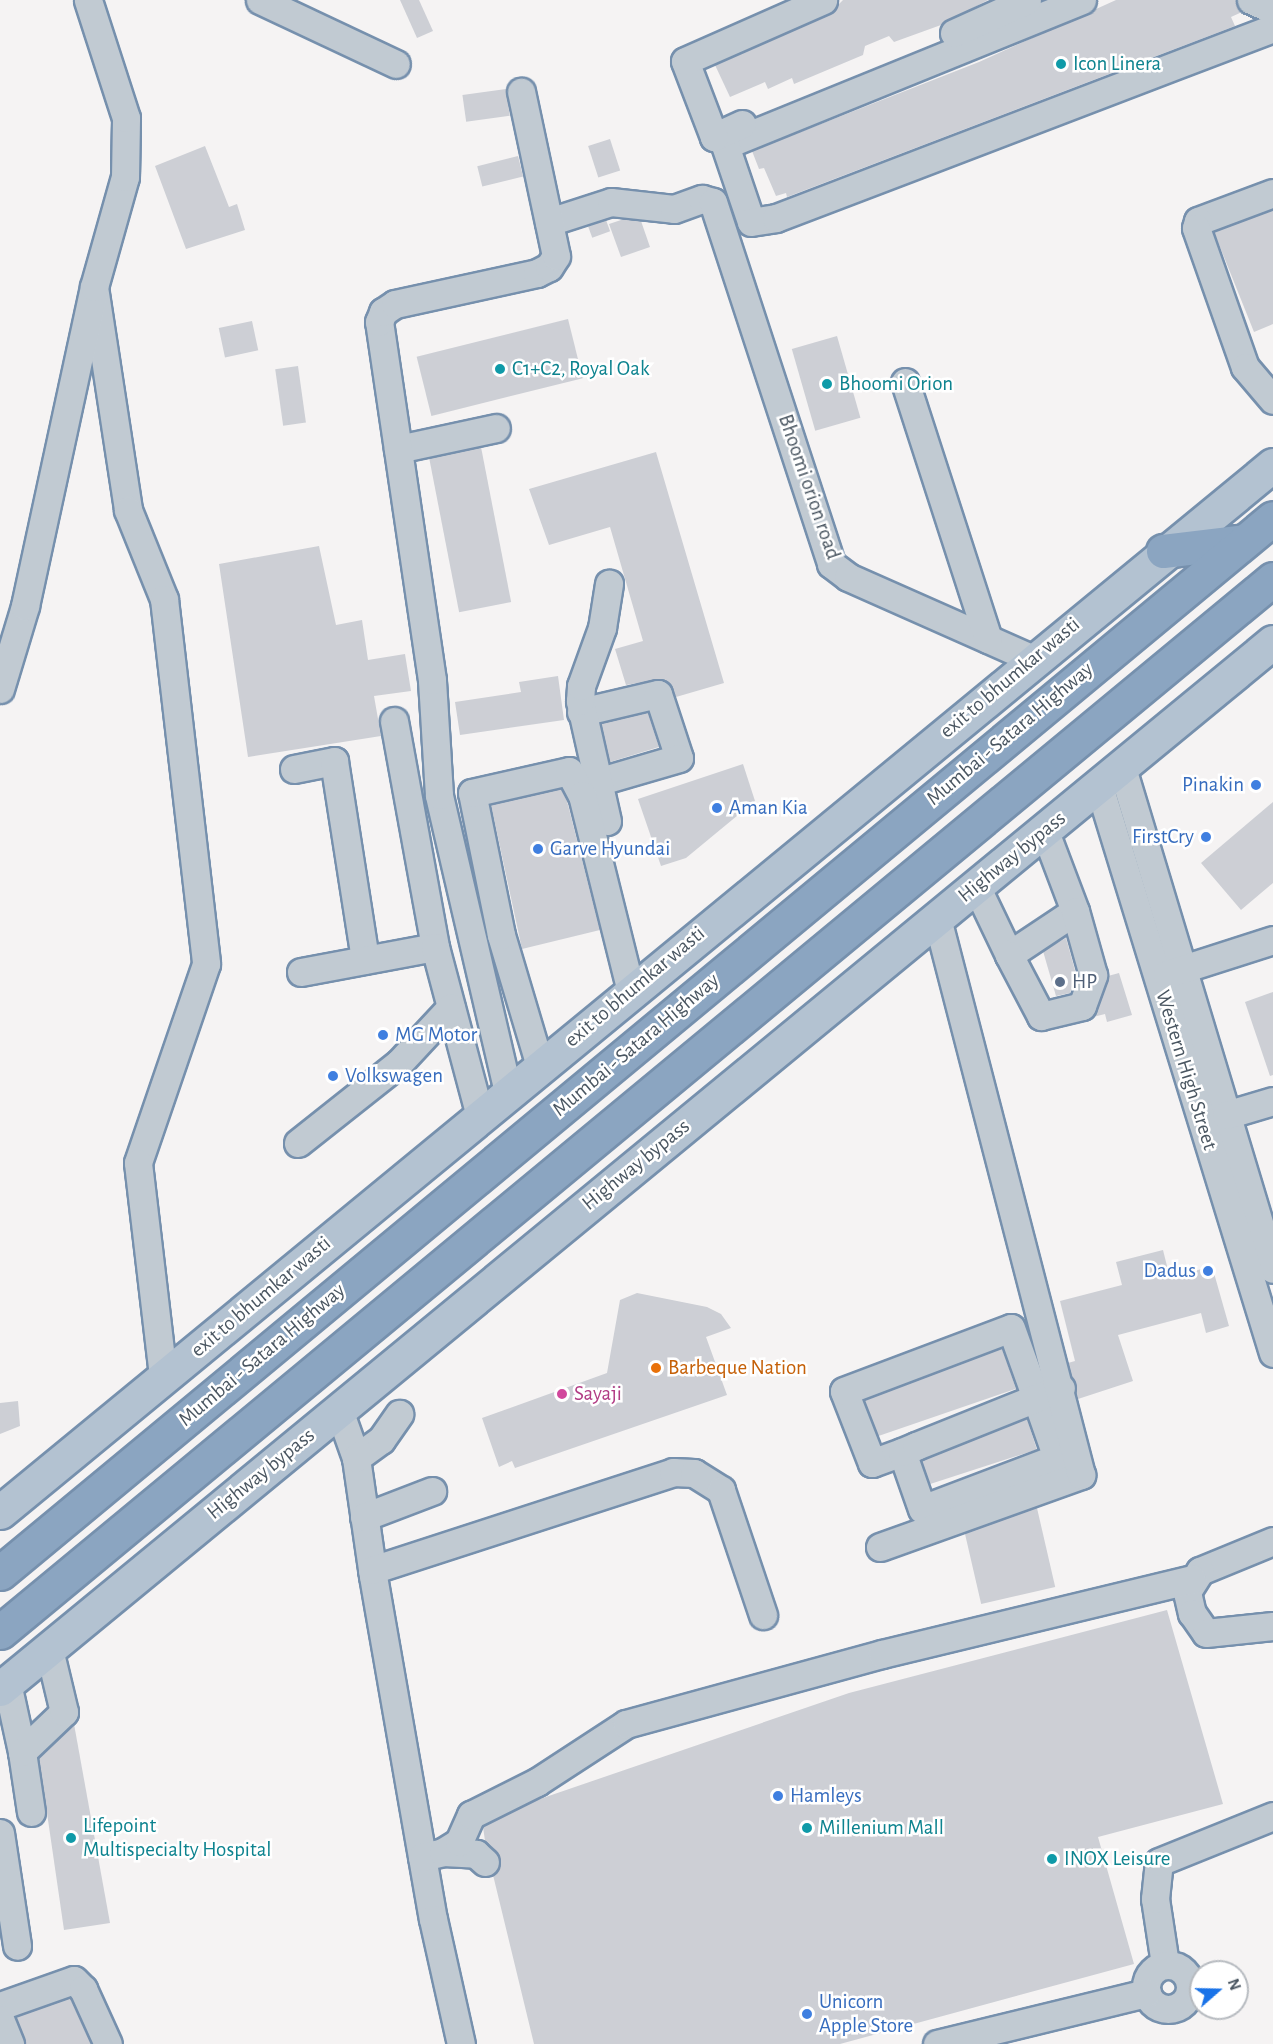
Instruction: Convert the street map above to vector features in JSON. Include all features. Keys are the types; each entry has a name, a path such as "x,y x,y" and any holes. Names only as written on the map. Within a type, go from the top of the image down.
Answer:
{"highway":[{"name":"Mumbai - Satara Highway","path":"0,1573 1273,518"},
{"path":"1163,551 1244,541"},
{"path":"0,1632 1267,589"}],"main road":[{"name":"exit to bhumkar wasti","path":"0,1512 1163,551 1273,465"},
{"name":"Highway bypass","path":"4,1686 1273,642"}],"street":[{"path":"0,689 25,606 94,287 125,177 126,118 88,0"},
{"path":"260,0 396,64"},
{"path":"823,0 685,61 714,137 1027,0"},
{"path":"1082,0 724,145 751,222 776,218 1273,28"},
{"path":"1251,0 1273,10"},
{"path":"508,1092 438,795 432,680 379,338 383,312 395,304 537,273 549,267 556,256 521,92"},
{"path":"1273,193 1198,221 1196,228 1245,366 1273,400"},
{"name":"Bhoomi orion road","path":"549,222 611,202 674,209 702,200 713,202 831,564 848,577 1033,659"},
{"path":"94,287 128,510 164,600 206,964 138,1162 163,1377"},
{"path":"905,382 988,639"},
{"path":"398,449 496,428"},
{"path":"609,584 602,628 581,686 581,712 638,985"},
{"path":"581,712 658,694 679,758 597,782"},
{"path":"394,721 435,947 480,1116"},
{"path":"294,769 334,761 365,960"},
{"path":"540,1066 501,935 472,793 569,771 582,795 638,985"},
{"name":"Western High Street","path":"1110,777 1170,973 1273,1353"},
{"path":"976,886 1041,1016 1082,1006 1093,975 1075,911 1044,829"},
{"path":"1009,955 1075,911"},
{"path":"902,1452 922,1509 1057,1458 1048,1393 937,918"},
{"path":"1170,973 1273,940"},
{"path":"301,972 435,947"},
{"name":"Western High Street","path":"1170,973 1226,1116 1273,1269"},
{"path":"298,1143 399,1063 451,1007"},
{"path":"1226,1116 1272,1106"},
{"path":"880,1547 1081,1475 1048,1393 1011,1328 844,1391 872,1463 1048,1393"},
{"path":"339,1410 356,1458 372,1570 432,1855 461,2044"},
{"path":"356,1458 381,1440 399,1413"},
{"path":"372,1570 673,1472 694,1473 721,1490 763,1615"},
{"path":"364,1517 432,1491"},
{"path":"1273,1541 1200,1571 1192,1579 1187,1592 1192,1613 1206,1633 1273,1626"},
{"path":"432,1855 459,1842 471,1815 537,1782 626,1724 882,1654 1192,1579"},
{"path":"22,1752 64,1712 49,1649"},
{"path":"4,1686 22,1752 31,1812"},
{"path":"1165,1964 1155,1899 1159,1862 1273,1816"},
{"path":"0,1833 17,1946"},
{"path":"432,1855 476,1854 485,1862"},
{"path":"1165,1964 1177,1966 1186,1974 1188,1996 1181,2005 1170,2009 1159,2007 1147,1994 1147,1977 1154,1968 1165,1964"},
{"path":"0,2006 74,1980 83,1989 108,2044"},
{"path":"937,2044 1147,1994"},
{"path":"0,2019 10,2044"}],"building":[{"path":"400,0 419,0 433,31 417,38"},
{"path":"843,0 988,0 941,25 894,42 889,36 865,46 863,55 794,84 792,78 768,89 765,82 730,97 715,65 829,14"},
{"path":"1116,0 1236,0 1242,12 1231,17 1235,26 787,197 786,193 776,196 764,168 759,169 752,151 979,62"},
{"path":"506,89 510,116 466,122 462,95"},
{"path":"610,139 620,170 598,177 588,146"},
{"path":"205,146 229,207 237,204 245,230 186,249 155,166"},
{"path":"518,156 523,176 482,187 477,166"},
{"path":"1273,210 1273,324 1254,332 1214,232"},
{"path":"624,219 641,221 650,247 621,257 609,224"},
{"path":"606,220 610,231 592,238 588,226"},
{"name":"C1+C2, Royal Oak","path":"568,319 583,378 431,416 417,357"},
{"path":"252,321 258,350 225,357 219,328"},
{"name":"Bhoomi Orion","path":"837,336 860,418 815,431 792,349"},
{"path":"298,366 306,422 283,426 275,369"},
{"path":"481,447 511,602 459,612 429,457"},
{"path":"656,452 724,683 676,697 669,683 662,679 626,685 615,649 643,641 610,527 549,545 529,489"},
{"path":"319,546 336,625 362,620 368,660 405,654 411,691 374,696 381,736 248,757 219,564"},
{"path":"558,676 564,720 460,735 455,702 521,692 519,682"},
{"path":"648,713 659,747 610,762 601,723"},
{"path":"743,764 755,801 686,858 661,866 638,799"},
{"name":"Garve Hyundai","path":"561,789 567,801 600,930 522,949 491,805"},
{"path":"1273,802 1273,883 1241,910 1201,863"},
{"path":"1066,938 1076,974 1070,993 1056,996 1043,951"},
{"path":"1119,973 1132,1015 1107,1022 1105,1014 1093,1017 1108,976"},
{"path":"1273,992 1273,1075 1270,1076 1245,1002"},
{"path":"1163,1250 1170,1278 1212,1266 1229,1326 1206,1333 1201,1313 1118,1335 1133,1381 1078,1399 1068,1363 1075,1361 1060,1301 1122,1285 1116,1262"},
{"path":"637,1293 707,1307 721,1314 731,1328 706,1337 727,1395 515,1468 512,1461 499,1467 482,1418 607,1373 620,1300"},
{"path":"1002,1348 1016,1389 877,1437 863,1396"},
{"path":"18,1401 20,1426 0,1434 0,1403"},
{"path":"1027,1419 1037,1449 929,1484 920,1454"},
{"path":"1037,1508 1055,1587 981,1604 963,1525"},
{"name":"Millenium Mall","path":"1167,1610 1223,1804 1098,1837 1134,1964 840,2044 534,2044 493,1875 500,1866 500,1858 485,1841 483,1827 537,1800 849,1693"},
{"name":"Lifepoint Multispecialty Hospital","path":"74,1724 110,1923 64,1930 39,1758"},
{"path":"70,1998 91,2044 25,2044 16,2017"}],"place":[{"name":"Icon Linera","path":"1061,64"},
{"name":"C1+C2, Royal Oak","path":"500,369"},
{"name":"Bhoomi Orion","path":"827,384"},
{"name":"Pinakin","path":"1256,785"},
{"name":"Aman Kia","path":"717,808"},
{"name":"FirstCry","path":"1206,837"},
{"name":"Garve Hyundai","path":"538,849"},
{"name":"HP","path":"1060,982"},
{"name":"MG Motor","path":"383,1035"},
{"name":"Volkswagen","path":"333,1076"},
{"name":"Dadus","path":"1208,1271"},
{"name":"Barbeque Nation","path":"656,1368"},
{"name":"Sayaji","path":"562,1394"},
{"name":"Hamleys","path":"778,1796"},
{"name":"Millenium Mall","path":"807,1828"},
{"name":"Lifepoint Multispecialty Hospital","path":"71,1838"},
{"name":"INOX Leisure","path":"1052,1859"},
{"name":"Unicorn Apple Store","path":"807,2014"}]}
